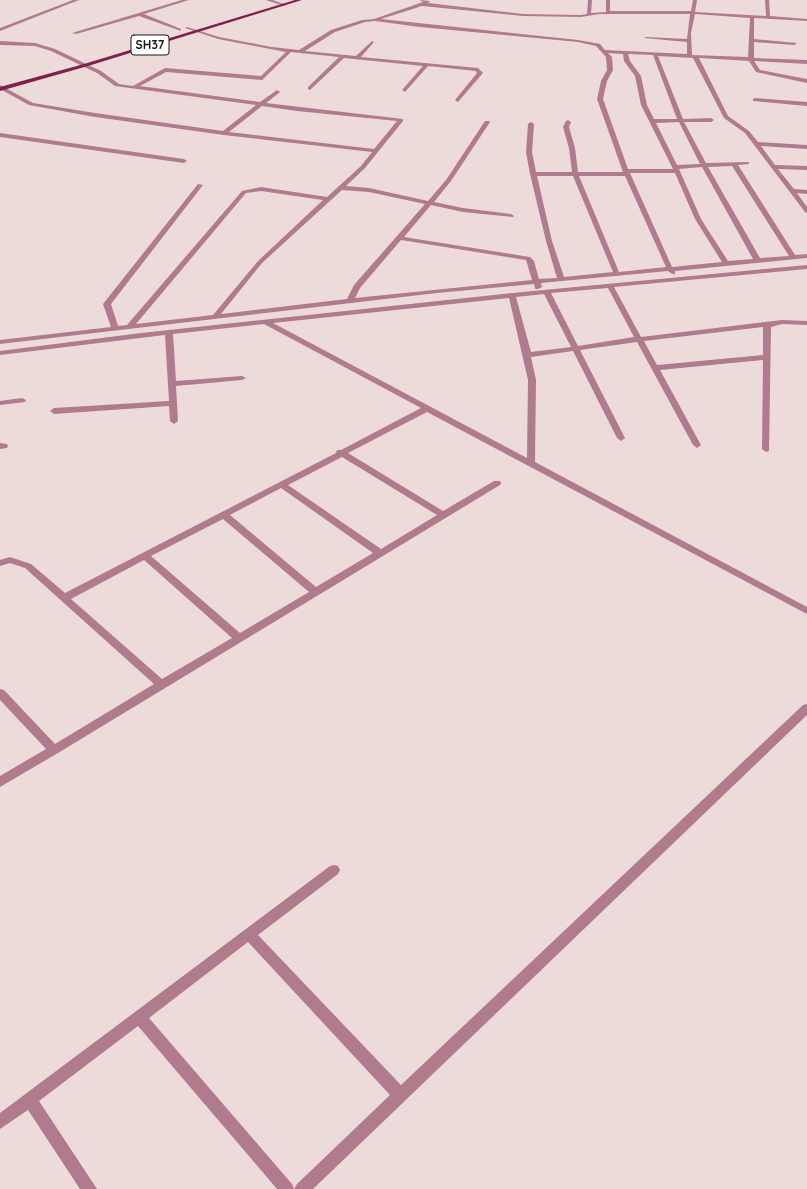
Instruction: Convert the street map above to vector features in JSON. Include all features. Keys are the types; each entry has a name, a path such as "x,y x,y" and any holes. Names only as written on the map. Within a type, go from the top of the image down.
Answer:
{"main road":[{"name":"SH37","path":"0,87 179,30 274,2 300,0"},
{"name":"SH37","path":"0,87 86,65 197,31 282,2"}],"street":[{"path":"0,30 76,0"},
{"path":"74,33 187,0"},
{"path":"268,0 274,2"},
{"path":"589,14 590,0"},
{"path":"608,0 608,13"},
{"path":"695,0 689,41 693,56 726,117 744,129 807,212"},
{"path":"767,0 768,18"},
{"path":"375,20 426,1 523,15 581,16 608,13 693,13 807,20"},
{"path":"139,14 179,30"},
{"path":"752,17 751,60 760,73 807,81"},
{"path":"300,52 333,31 364,21 375,20 420,26 578,41 598,45 609,57 610,70 604,81 600,99 626,173 670,268 678,281"},
{"path":"187,28 242,44 290,51 472,69 480,73 458,100"},
{"path":"646,38 689,41"},
{"path":"751,40 794,43"},
{"path":"357,58 372,42"},
{"path":"0,43 35,45 53,50 99,72 117,85 261,104 401,120 363,167 260,262 215,317"},
{"path":"133,88 165,70 262,78 290,51"},
{"path":"603,51 807,62"},
{"path":"625,53 627,61 638,76 644,105 676,169 698,218 726,263"},
{"path":"655,54 681,120 704,165 757,260"},
{"path":"310,88 343,56"},
{"path":"405,90 427,64"},
{"path":"0,87 31,104 224,133 376,151"},
{"path":"224,133 277,92"},
{"path":"755,100 807,104"},
{"path":"652,121 711,120"},
{"path":"349,302 357,287 448,181 488,122"},
{"path":"568,122 566,127 572,148 575,174 617,274"},
{"path":"531,124 529,152 533,174 549,241 561,279"},
{"path":"0,135 184,161"},
{"path":"756,144 807,147"},
{"path":"734,164 793,257"},
{"path":"533,174 626,173 704,165 747,164"},
{"path":"773,166 807,168"},
{"path":"115,328 107,304 200,185"},
{"path":"340,188 369,190 469,211 511,216"},
{"path":"130,326 244,192 261,189 327,199"},
{"path":"792,191 807,192"},
{"path":"400,238 521,256 531,261 537,281 543,293 575,348 621,438"},
{"path":"0,342 130,326 537,281 807,256"},
{"path":"0,353 265,321 390,310 512,295 678,281 807,267"},
{"path":"610,286 697,445"},
{"path":"512,295 528,354 532,380 531,464"},
{"path":"251,313 807,612"},
{"path":"528,354 782,322 807,323"},
{"path":"766,450 766,357 767,327 769,324"},
{"path":"169,333 174,421"},
{"path":"656,368 766,357"},
{"path":"172,384 242,378"},
{"path":"0,403 22,400"},
{"path":"54,411 173,403"},
{"path":"64,598 340,452 428,408"},
{"path":"340,452 442,515"},
{"path":"0,782 498,482"},
{"path":"281,484 380,553"},
{"path":"223,514 315,592"},
{"path":"144,555 239,638"},
{"path":"0,563 10,560 28,566 162,685"},
{"path":"0,693 54,750"},
{"path":"302,1189 807,708"},
{"path":"0,1122 334,870"},
{"path":"249,934 400,1096"},
{"path":"139,1017 287,1189"},
{"path":"30,1100 89,1189"}]}
